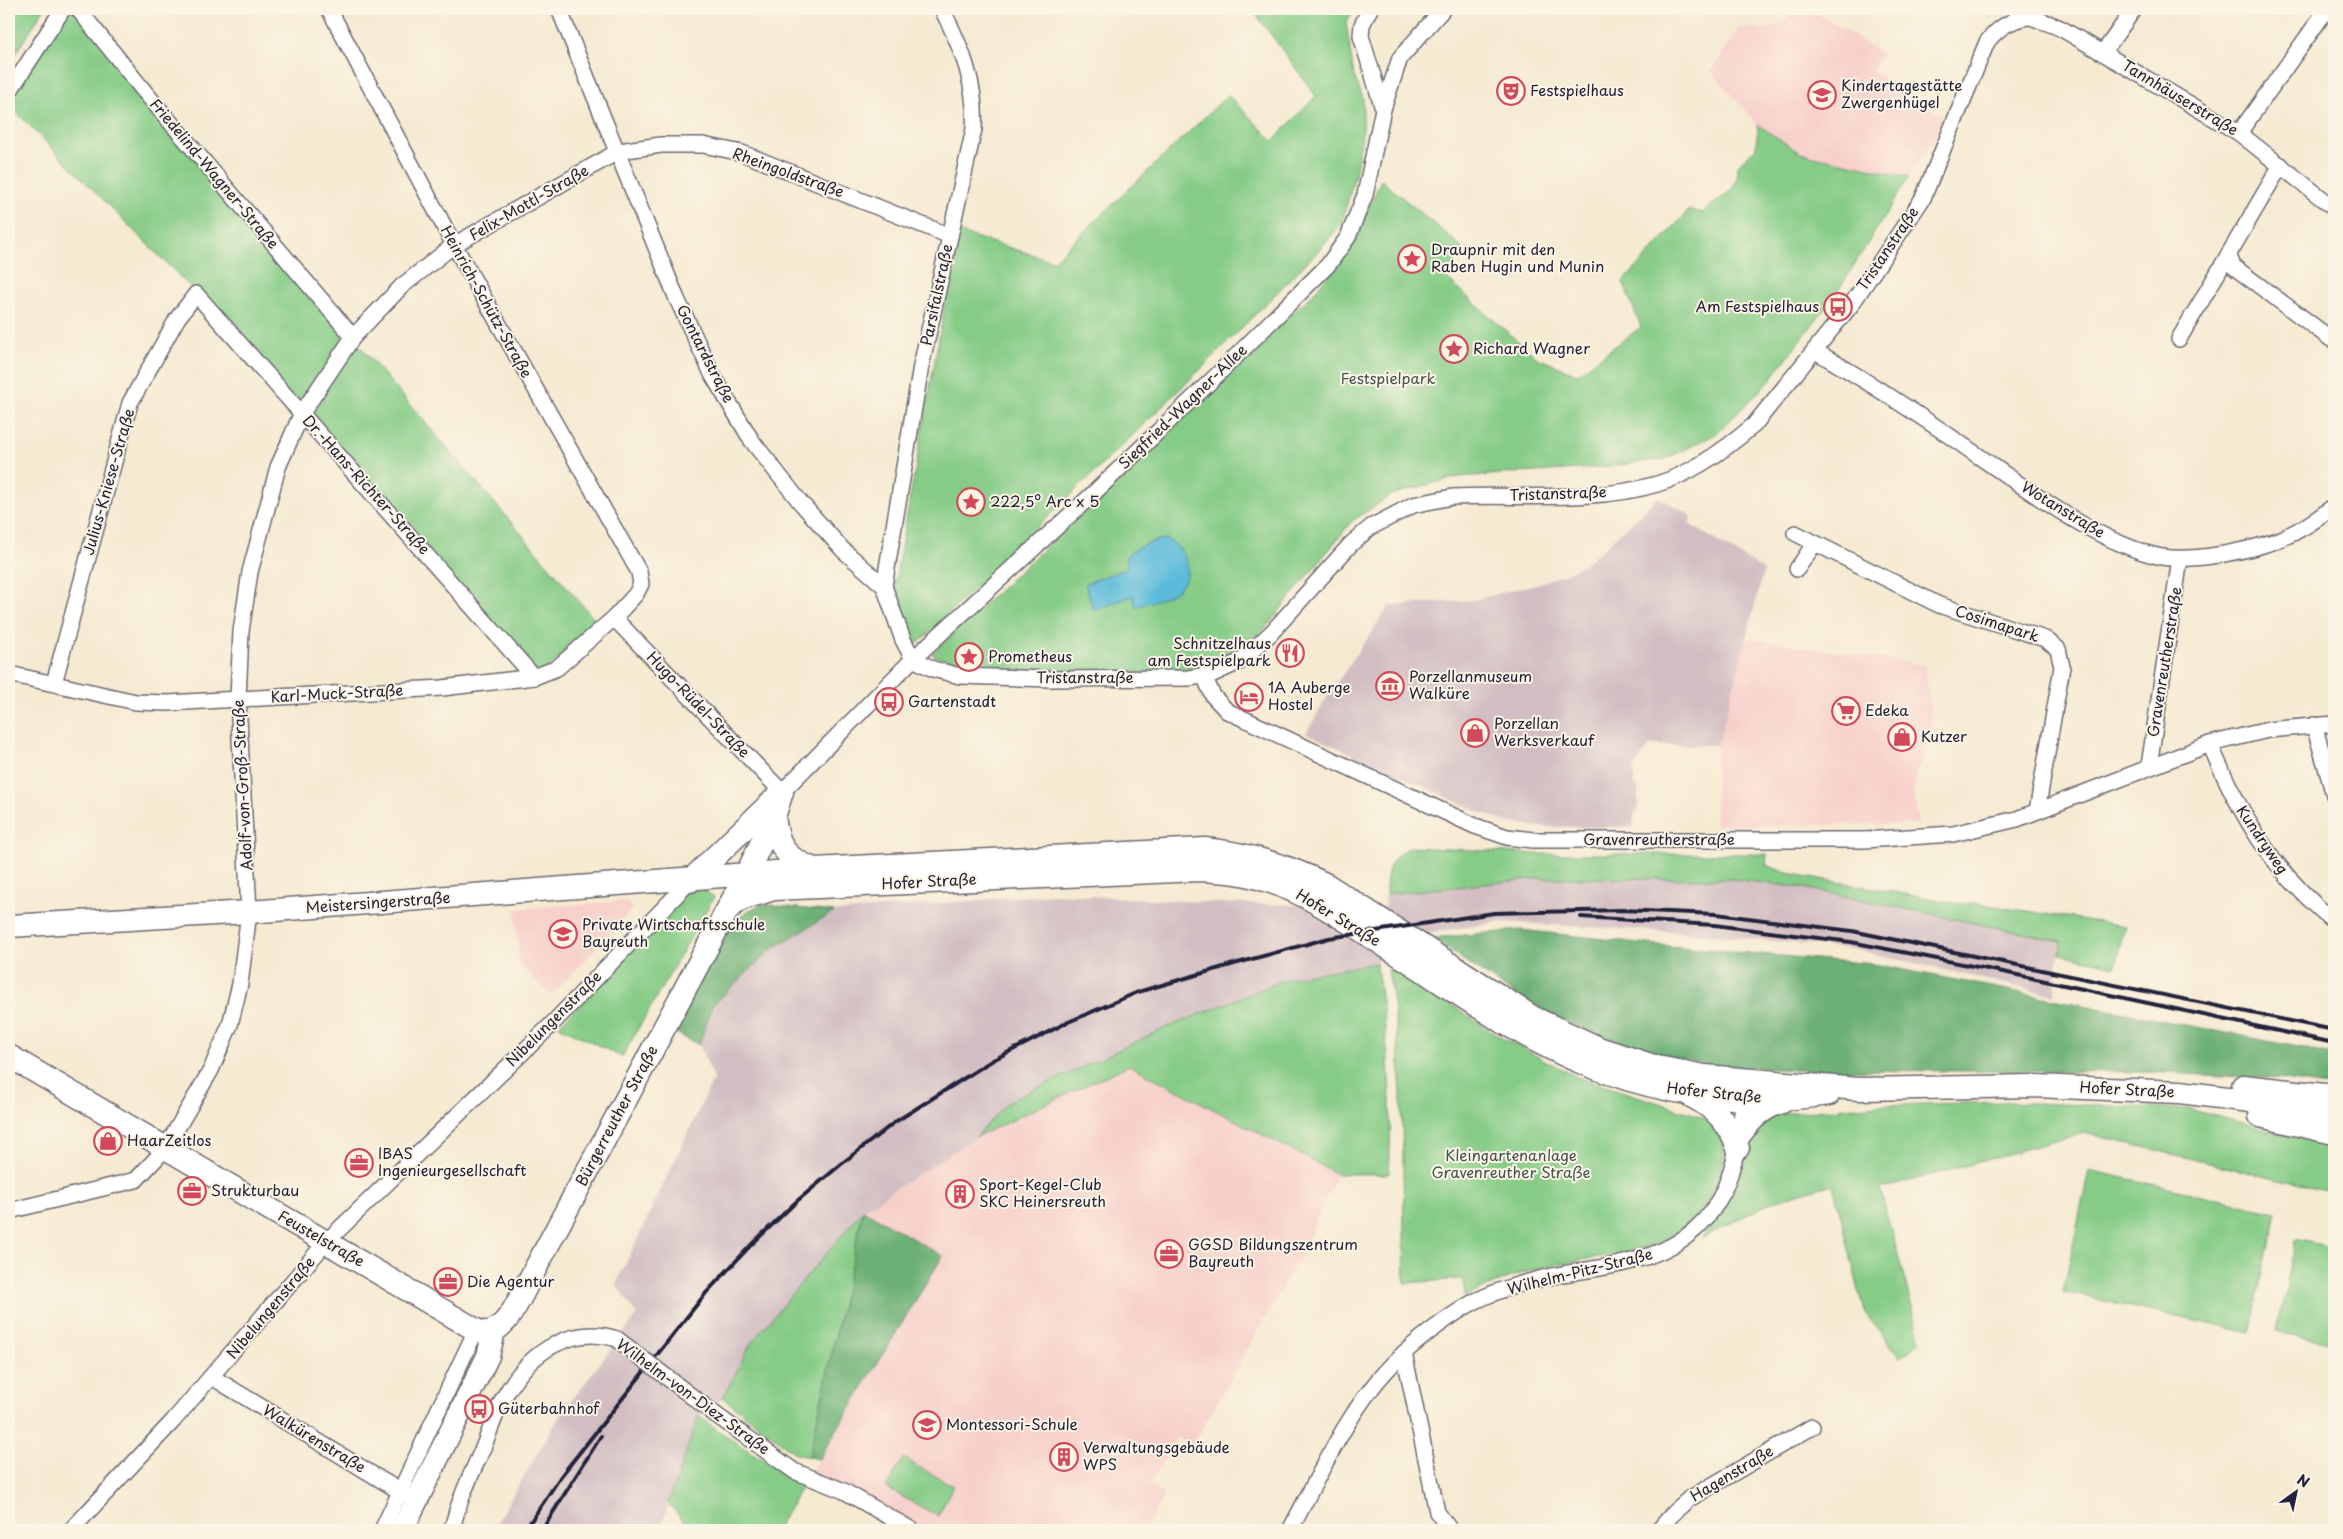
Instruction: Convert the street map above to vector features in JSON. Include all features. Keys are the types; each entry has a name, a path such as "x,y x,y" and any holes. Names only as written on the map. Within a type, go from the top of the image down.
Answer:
{"main road":[{"name":"Bürgerreuther Straße","path":"402,1530 409,1496 488,1356 491,1328 729,908 774,817 782,792"},
{"path":"690,880 782,792"},
{"path":"774,817 780,845 798,863 814,870"},
{"path":"744,828 756,839 758,851"},
{"name":"Hofer Straße","path":"746,875 1205,849 1240,852 1292,868 1328,885 1534,1018 1601,1049 1657,1067 1705,1076 1744,1089 1794,1099 1858,1089"},
{"name":"Hofer Straße","path":"729,908 741,899 774,889 1198,870 1257,877 1315,901 1514,1028 1584,1064 1644,1084 1688,1094 1744,1089 2034,1086 2180,1092 2282,1105 2334,1115"},
{"name":"Meistersingerstraße","path":"9,926 249,912 746,875"},
{"name":"Feustelstraße","path":"9,1056 165,1149 327,1241 491,1328"},
{"path":"2180,1092 2221,1085 2286,1089 2334,1096"},
{"path":"2180,1092 2219,1108 2334,1133"},
{"path":"1688,1094 1718,1114 1739,1142 1751,1120 1760,1112 1774,1105 1794,1099"}],"street":[{"path":"9,92 63,9"},
{"name":"Friedelind-Wagner-Straße","path":"78,9 150,98 353,337"},
{"name":"Heinrich-Schütz-Straße","path":"329,9 454,245 639,572 641,584 636,594"},
{"name":"Gontardstraße","path":"559,9 619,151 685,316 713,376 752,441 801,503 843,550 884,586 903,640 913,659"},
{"name":"Parsifalstraße","path":"884,586 921,366 974,129 972,81 962,51 942,9"},
{"path":"1370,9 1362,24 1361,36 1383,109"},
{"name":"Siegfried-Wagner-Allee","path":"913,659 1096,491 1328,265 1348,237 1365,195 1383,109 1400,58 1443,9"},
{"path":"2103,53 2134,9"},
{"path":"2239,133 2327,9"},
{"name":"Tannhäuserstraße","path":"2021,13 2044,20 2239,133 2334,208"},
{"name":"Tristanstraße","path":"913,659 933,669 960,676 1051,679 1204,676 1227,669 1240,661 1270,633 1351,544 1371,527 1394,513 1426,501 1452,497 1612,493 1659,484 1702,462 1754,425 1851,305 1923,198 1987,42 1997,29 2021,13"},
{"name":"Rheingoldstraße","path":"619,151 661,145 703,145 742,153 950,236"},
{"name":"Felix-Mottl-Straße","path":"302,413 353,337 402,286 454,245 619,151"},
{"path":"2179,339 2281,165"},
{"path":"2228,255 2234,267 2331,339"},
{"name":"Dr.-Hans-Richter-Straße","path":"196,294 534,677"},
{"name":"Julius-Kniese-Straße","path":"54,683 130,403 178,319 196,294"},
{"name":"Wotanstraße","path":"1815,351 1878,388 2082,524 2116,541 2142,551 2180,559 2251,550 2288,537 2334,506"},
{"name":"Adolf-von-Groß-Straße","path":"9,1211 136,1180 165,1149 211,1070 230,1025 240,984 249,912 238,699 240,631 250,572 278,467 302,413"},
{"name":"Cosimapark","path":"1795,533 1939,605 2045,640 2058,650 2062,667 2037,811"},
{"path":"1797,569 1815,543"},
{"name":"Gravenreutherstraße","path":"2149,766 2180,559"},
{"name":"Karl-Muck-Straße","path":"9,674 136,702 168,703 442,688 534,677 557,668 614,618 636,594"},
{"name":"Hugo-Rüdel-Straße","path":"614,618 782,792"},
{"path":"782,792 913,659"},
{"name":"Gravenreutherstraße","path":"1204,676 1213,696 1227,711 1475,826 1520,839 1864,840 1924,837 1974,830 2037,811 2149,766 2210,744 2268,730 2334,724"},
{"path":"2314,725 2334,795"},
{"name":"Kundryweg","path":"2210,744 2234,799 2260,842 2288,879 2334,921"},
{"name":"Nibelungenstraße","path":"71,1530 212,1377 327,1241 548,1028 690,880"},
{"name":"Wilhelm-Pitz-Straße","path":"1290,1530 1344,1431 1369,1392 1404,1353 1466,1306 1512,1286 1558,1274 1632,1262 1671,1248 1690,1234 1708,1216 1718,1201 1734,1167 1739,1142 1744,1089"},
{"name":"Wilhelm-von-Diez-Straße","path":"452,1530 460,1499 508,1389 526,1366 544,1349 576,1336 592,1334 617,1340 794,1471 844,1491 912,1530"},
{"path":"1404,1353 1438,1512 1450,1530"},
{"name":"Walkürenstraße","path":"212,1377 409,1496"},
{"name":"Hagenstraße","path":"1659,1530 1674,1512 1689,1499 1812,1427"},
{"name":"Bürgerreuther Straße","path":"382,1530 409,1496"}],"shaded area":[{"name":"Kindertagestätte Zwergenhügel","path":"1796,9 1810,9 1883,54 1872,70 1947,119 1909,177 1800,153 1758,125 1711,71 1739,27 1766,29 1782,24"},
{"path":"1658,497 1692,516 1689,524 1764,570 1718,745 1650,745 1634,767 1634,786 1638,787 1638,810 1634,815 1634,827 1540,827 1507,822 1477,811 1306,733 1328,696 1389,606 1473,600 1540,583 1567,573 1584,564 1604,548"},
{"path":"1746,638 1925,665 1932,727 1913,789 1918,824 1715,826 1716,751"},
{"path":"1543,878 1732,879 1804,888 2061,941 2054,995 1853,949 1695,933 1501,922 1394,938 1376,963 1289,978 1163,1029 1008,1102 976,1137 863,1210 751,1343 723,1398 699,1416 660,1530 492,1530 559,1417 637,1315 616,1284 714,1078 699,1045 712,1006 773,948 834,912 1055,894 1220,903 1384,907 1386,894"},
{"name":"Private Wirtschaftsschule Bayreuth","path":"627,901 632,908 628,914 552,995 519,965 515,909"},
{"path":"1129,1065 1337,1174 1299,1258 1193,1445 1177,1437 1149,1486 1165,1495 1145,1530 909,1530 806,1480 943,1256 863,1210 976,1137"}],"green space":[{"path":"12,9 44,9 9,64 9,12"},
{"path":"63,9 77,9 352,337 602,628 534,677 197,294 9,105 9,94"},
{"path":"1252,9 1355,9 1346,22 1354,76 1363,98 1363,129 1355,175 1341,225 1315,254 1207,363 916,645 898,620 892,598 958,232 1053,261 1228,95 1273,141 1316,96"},
{"name":"Festspielpark","path":"1758,125 1800,153 1909,177 1838,291 1767,384 1716,434 1666,459 1594,468 1458,477 1393,494 1352,521 1264,630 1214,661 1184,671 1089,674 963,668 932,654 1311,296 1333,269 1351,241 1367,212 1381,180 1462,247 1447,279 1537,358 1577,374 1641,327 1623,282 1689,210 1703,213 1728,193 1738,175 1738,165 1756,148"},
{"path":"1411,847 1541,854 1767,854 1766,865 1787,873 1961,904 1973,903 2125,926 2115,966 2060,954 2061,941 1804,888 1732,879 1543,878 1386,894 1388,872 1393,860 1404,850"},
{"path":"693,883 714,897 622,1057 559,1026"},
{"path":"761,904 834,912 773,948 712,1006 699,1045 670,1030 728,922"},
{"path":"1521,930 1668,946 1874,964 2334,1054 2334,1087 2277,1079 2148,1072 1793,1070 1713,1065 1625,1047 1533,1007 1431,938"},
{"path":"1376,963 1389,1068 1389,1174 1337,1174 1129,1065 976,1137 1008,1102 1163,1029 1289,978"},
{"name":"Kleingartenanlage Gravenreuther Straße","path":"1388,970 1400,971 1502,1038 1577,1077 1703,1117 1712,1123 1721,1133 1724,1160 1711,1194 1696,1216 1678,1232 1657,1243 1634,1250 1554,1265 1519,1274 1465,1297 1464,1279 1405,1283 1398,1048"},
{"path":"2008,1102 2188,1109 2334,1146 2334,1193 2084,1133 1880,1189 1921,1340 1901,1358 1864,1312 1833,1184 1774,1201 1702,1238 1739,1181 1746,1143 1770,1115 1880,1105"},
{"path":"2089,1170 2276,1212 2250,1333 2063,1292"},
{"path":"863,1210 809,1457 796,1454 723,1398 751,1343"},
{"path":"863,1210 943,1256 819,1459 809,1457"},
{"path":"2296,1239 2334,1248 2334,1344 2277,1332"},
{"path":"699,1416 750,1452 806,1480 776,1530 692,1530 668,1503"},
{"path":"903,1458 953,1486 938,1516 886,1488"}],"water":[{"path":"1166,539 1179,549 1184,555 1186,562 1186,576 1177,590 1163,598 1136,607 1133,596 1094,610 1085,584 1127,568 1126,557 1130,553 1144,545"}],"railway":[{"path":"525,1530 561,1476 706,1293 751,1245 797,1201 845,1161 895,1122 993,1060 1066,1023 1138,992 1234,964 1329,938 1494,913 1621,910 1716,914 1852,931 2334,1030"},
{"path":"1581,917 1714,925 1851,942 2008,973 2334,1043"},
{"path":"542,1530 601,1436"}],"place":[{"name":"Festspielhaus","path":"1511,91"},
{"name":"Kindertagestätte Zwergenhügel","path":"1822,95"},
{"name":"Draupnir mit den Raben Hugin und Munin","path":"1412,259"},
{"name":"Am Festspielhaus","path":"1838,307"},
{"name":"Richard Wagner","path":"1454,349"},
{"name":"222,5º Arc x 5","path":"971,502"},
{"name":"Schnitzelhaus am Festspielpark","path":"1290,653"},
{"name":"Prometheus","path":"969,657"},
{"name":"Porzellanmuseum Walküre","path":"1390,686"},
{"name":"1A Auberge Hostel","path":"1249,697"},
{"name":"Gartenstadt","path":"889,702"},
{"name":"Edeka","path":"1846,711"},
{"name":"Porzellan Werksverkauf","path":"1475,733"},
{"name":"Kutzer","path":"1902,737"},
{"name":"Private Wirtschaftsschule Bayreuth","path":"563,934"},
{"name":"HaarZeitlos","path":"108,1141"},
{"name":"IBAS Ingenieurgesellschaft","path":"359,1163"},
{"name":"Strukturbau","path":"192,1191"},
{"name":"Sport-Kegel-Club SKC Heinersreuth","path":"960,1194"},
{"name":"GGSD Bildungszentrum Bayreuth","path":"1169,1254"},
{"name":"Die Agentur","path":"448,1282"},
{"name":"Güterbahnhof","path":"479,1409"},
{"name":"Montessori-Schule","path":"927,1425"},
{"name":"Verwaltungsgebäude WPS","path":"1064,1457"}]}
